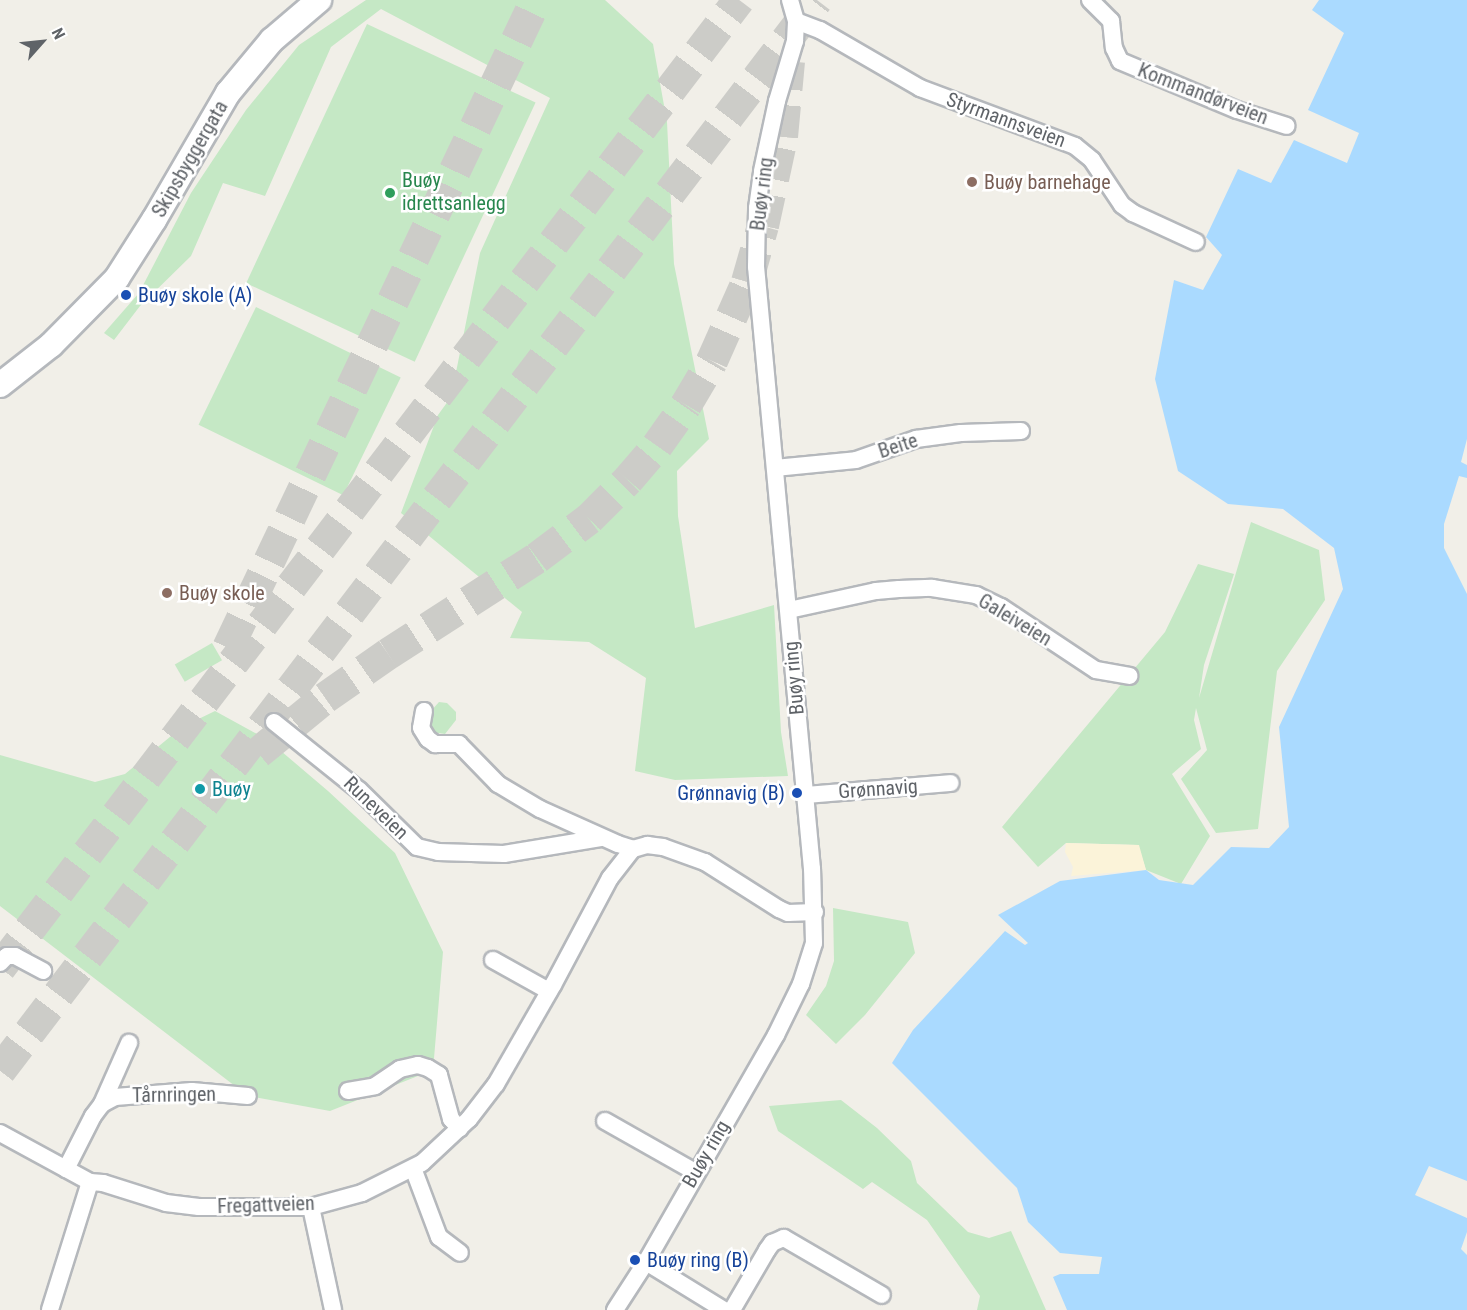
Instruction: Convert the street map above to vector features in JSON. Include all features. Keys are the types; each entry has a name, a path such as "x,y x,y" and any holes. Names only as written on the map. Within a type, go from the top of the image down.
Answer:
{"main road":[{"name":"Skipsbyggergata","path":"0,385 51,345 99,299 132,257 228,93 272,40 319,0"},
{"name":"Skipsbyggergata","path":"0,370 70,326"}],"street":[{"name":"Buøy ring","path":"615,1310 646,1262 798,992 809,965 815,912 756,267 757,208 762,171 776,107 795,41 796,21 790,0"},
{"name":"Kommandørveien","path":"1090,0 1111,21 1114,48 1120,61 1237,110 1287,126"},
{"name":"Styrmannsveien","path":"796,21 820,30 920,88 1075,146 1092,160 1122,205 1133,213 1196,242"},
{"name":"Beite","path":"775,468 856,460 916,439 961,433 1021,431"},
{"name":"Galeiveien","path":"789,610 876,591 899,589 932,588 976,595 1006,610 1096,670 1129,676"},
{"name":"Runeveien","path":"424,711 421,728 435,744 459,744 498,784 540,809 601,838 633,849 647,845 692,857 721,871 788,913 815,912"},
{"name":"Runeveien","path":"274,722 359,790 417,847 438,852 504,854 601,838"},
{"name":"Grønnavig","path":"805,795 951,783"},
{"name":"Fregattveien","path":"0,1133 90,1182 104,1183 166,1203 199,1207 310,1207 362,1193 413,1168 437,1151 460,1129 496,1084 610,878 633,849"},
{"path":"0,963 6,956 15,956 43,971"},
{"path":"493,960 549,991"},
{"name":"Tårnringen","path":"66,1169 87,1125 102,1104 129,1043"},
{"path":"348,1091 375,1086 400,1069 418,1065 429,1068 439,1076 452,1119 460,1129"},
{"name":"Tårnringen","path":"102,1104 126,1095 161,1092 192,1091 248,1096"},
{"path":"605,1121 695,1172"},
{"path":"413,1168 440,1237 460,1253"},
{"path":"50,1310 90,1182"},
{"path":"310,1207 333,1310"},
{"path":"732,1310 772,1243 784,1238 882,1295"},
{"path":"646,1262 724,1310"}],"green space":[{"path":"366,0 605,0 653,44 667,122 674,264 709,439 677,471 678,516 695,628 774,605 781,732 788,776 675,780 635,771 646,678 589,642 510,638 522,612 401,513 438,415 451,397 480,253 550,98 381,9 331,47 265,196 223,183 191,256 140,306 114,340 104,333 139,293 191,193 246,110 299,45"},
{"name":"Buøy idrettsanlegg","path":"367,24 536,103 415,362 246,283"},
{"path":"256,307 401,378 343,495 199,425"},
{"path":"1251,522 1319,550 1325,600 1277,671 1258,829 1216,833 1181,779 1207,750 1196,708 1194,720 1201,749 1172,774 1210,836 1181,884 1146,870 1138,845 1066,843 1038,867 1002,827 1165,632 1198,564 1234,574 1204,665 1199,698"},
{"path":"212,643 222,660 185,682 175,664"},
{"path":"439,702 447,703 456,712 456,720 445,734 432,732 427,726 431,711"},
{"path":"215,711 268,740 395,853 443,952 433,1070 330,1111 248,1096 0,906 0,755 95,782 125,774 182,727"},
{"path":"833,908 908,922 915,953 865,1015 836,1044 806,1015 826,986 834,961"},
{"path":"841,1100 877,1128 911,1161 917,1183 968,1232 989,1238 1011,1231 1046,1310 977,1310 980,1296 927,1220 872,1182 863,1189 778,1131 769,1106"}],"sand":[{"path":"1066,843 1139,845 1146,870 1071,876 1073,867 1065,852"}],"water":[{"path":"1319,0 1467,0 1467,439 1461,462 1467,465 1467,478 1459,476 1444,524 1444,548 1467,594 1467,1181 1429,1166 1415,1195 1467,1218 1467,1232 1461,1249 1467,1255 1467,1310 1067,1310 1053,1277 1060,1274 1099,1274 1102,1257 1060,1253 1028,1222 1017,1188 892,1063 913,1030 1005,931 1025,945 1028,943 998,915 1060,881 1146,870 1159,880 1193,885 1231,847 1269,848 1289,827 1279,727 1343,589 1334,548 1283,509 1228,504 1178,471 1155,379 1174,280 1203,290 1222,255 1206,237 1238,169 1271,183 1294,140 1347,163 1359,133 1308,110 1344,33 1312,10"}],"tunnel":[{"path":"228,648 536,0"},
{"path":"0,968 739,0"},
{"path":"0,1071 817,0"},
{"path":"258,753 325,698 388,654 537,558 589,519 628,480 657,446 686,405 712,361 747,282 763,226 782,137 789,61"}],"place":[{"name":"Buøy barnehage","path":"972,182"},
{"name":"Buøy idrettsanlegg","path":"390,193"},
{"name":"Buøy skole (A)","path":"126,295"},
{"name":"Buøy skole","path":"167,593"},
{"name":"Buøy","path":"200,789"},
{"name":"Grønnavig (B)","path":"797,793"},
{"name":"Buøy ring (B)","path":"635,1260"}]}
